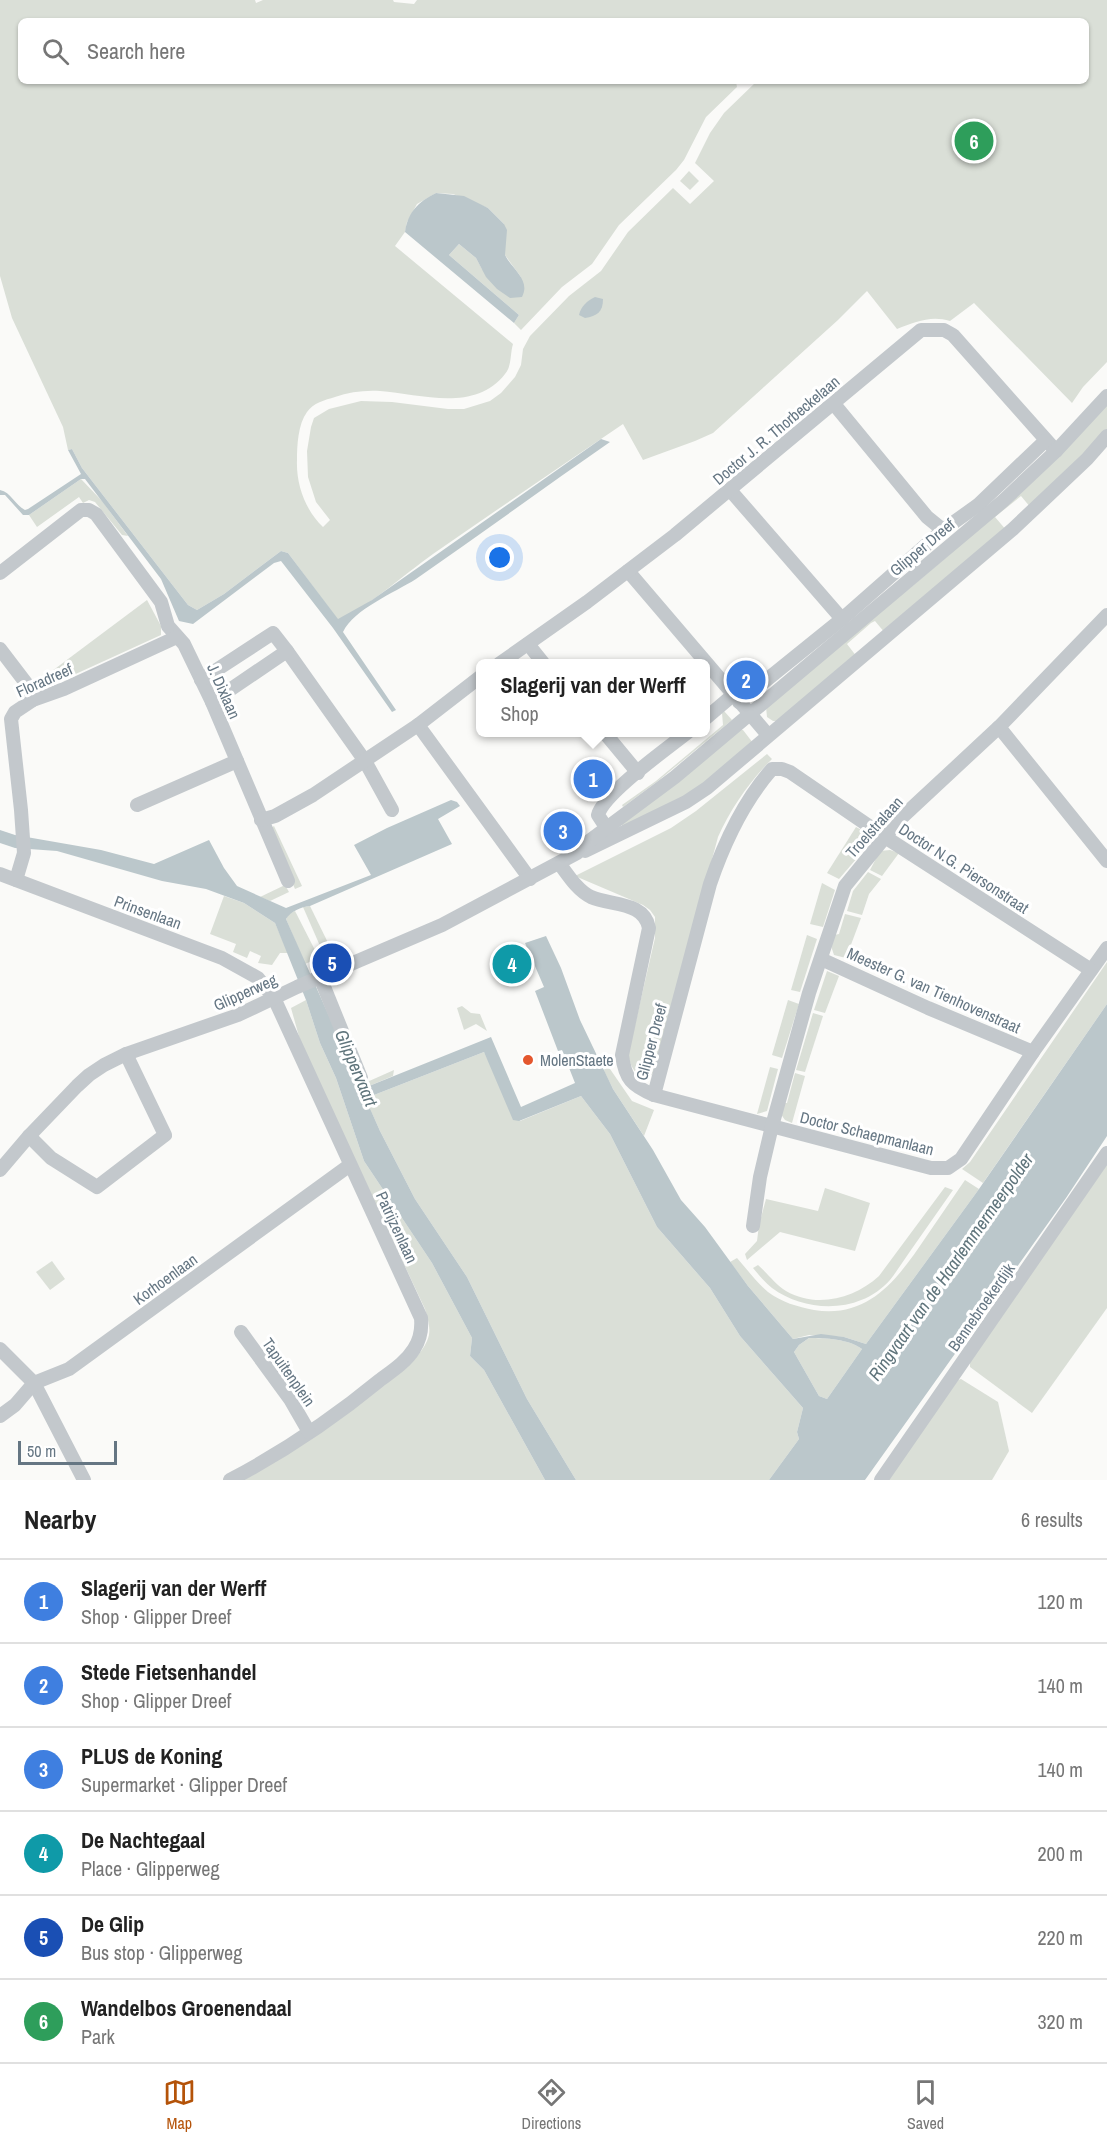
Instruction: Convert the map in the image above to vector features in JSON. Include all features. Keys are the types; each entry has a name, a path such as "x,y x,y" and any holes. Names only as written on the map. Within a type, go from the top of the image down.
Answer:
{"street":[{"name":"Doctor J. R. Thorbeckelaan","path":"505,659 675,535 921,330 944,330 960,342 1056,451"},
{"name":"Glipper Dreef","path":"610,834 1003,501 1056,451 1107,396"},
{"path":"834,404 927,518 943,530"},
{"name":"Glipper Dreef","path":"530,879 577,853 585,844 686,802 706,788 1014,529 1074,472 1107,436"},
{"name":"Glipper Dreef","path":"710,715 736,699 842,619 943,530 978,505 1045,441"},
{"path":"730,489 842,619"},
{"name":"J. Dixlaan","path":"0,573 81,510 89,510 96,514 161,602 168,626 184,644 212,702 288,881"},
{"path":"628,571 702,659"},
{"name":"Troelstralaan","path":"753,1226 760,1177 772,1126 809,993 845,886 899,820 999,727 1107,615"},
{"path":"201,680 273,633 364,761 392,810"},
{"name":"Floradreef","path":"16,880 24,853 11,719 15,712 33,700 64,689 177,637"},
{"path":"528,644 541,659"},
{"path":"0,650 28,687 33,700"},
{"path":"212,702 287,651"},
{"path":"710,668 768,735"},
{"path":"261,820 275,816 314,795 418,724 476,680"},
{"path":"418,724 530,879"},
{"path":"999,727 1107,861"},
{"path":"607,737 638,773"},
{"path":"610,834 598,815 599,808 615,789 682,737"},
{"path":"137,805 237,761"},
{"name":"Glipper Dreef","path":"560,863 573,883 591,897 634,909 648,920 649,928 622,1055 629,1080 654,1095 710,884 721,852 731,830 762,780 772,769 783,769 790,772"},
{"name":"Doctor N.G. Piersonstraat","path":"790,772 885,837 1091,970"},
{"name":"Prinsenlaan","path":"0,874 222,958 258,978 274,998"},
{"name":"Glipperweg","path":"0,1170 29,1136 89,1075 126,1054 238,1015 297,987 442,925 530,879"},
{"name":"Doctor Schaepmanlaan","path":"654,1095 931,1168 948,1168 961,1159 1107,948"},
{"name":"Meester G. van Tienhovenstraat","path":"821,958 928,1008 1033,1052"},
{"path":"320,977 361,1078"},
{"name":"Patrijzenlaan","path":"230,1480 351,1404 408,1357 415,1347 422,1326 421,1318 274,998"},
{"path":"29,1136 51,1158 97,1187 165,1135 126,1054"},
{"name":"Bennebroekerdijk","path":"881,1480 1107,1153"},
{"name":"Korhoenlaan","path":"0,1416 15,1405 34,1383 69,1369 350,1165"},
{"name":"Tapuitenplein","path":"241,1332 290,1399 309,1432"},
{"path":"0,1349 34,1383 84,1480"}],"shaded area":[{"path":"0,0 255,0 256,3 263,0 393,0 414,4 417,0 1107,0 1107,362 1083,387 1072,403 974,303 950,321 930,319 897,329 867,291 713,433 643,460 623,424 433,554 375,598 338,620 288,553 281,551 224,594 197,610 188,605 82,468 72,449 68,450 63,427 12,318 0,276","holes":["18,18 1089,18 1089,84 754,84 724,113 710,133 695,163 714,181 690,204 673,188 628,232 601,271 569,296 530,336 523,349 521,365 515,377 501,393 490,401 464,409 361,401 329,409 314,418 307,451 308,477 316,502 330,520 323,527 307,505 300,487 297,469 300,429 304,417 312,406 340,395 363,391 429,397 463,397 478,394 493,386 509,367 513,344 395,246 405,232 407,222 417,204 436,193 453,194 488,208 504,224 505,255 521,277 482,269 476,258 459,244 449,255 519,315 514,323 521,330 562,287 592,264 619,225 676,170 684,160 706,117 737,87 736,84 18,84"]},
{"path":"689,171 699,181 690,190 680,181"},
{"path":"1107,404 1107,433 1031,508 1021,496 995,517 1007,531 885,633 875,621 871,623 847,644 857,657 777,721 767,717 766,707 869,619 949,555"},
{"path":"81,479 102,501 128,536 122,535 95,502 89,500 83,503 79,497 37,527 29,515"},
{"path":"147,600 161,626 161,635 45,688 40,680"},
{"path":"724,711 732,720 658,781 623,807 622,805 656,781 723,725 722,713"},
{"path":"738,730 743,730 753,743 692,793 622,830 622,824"},
{"path":"767,754 772,759 742,795 718,837 655,1071 648,1079 634,1070 628,1055 655,938 655,917 643,905 575,876 671,828"},
{"path":"274,826 302,886 295,889 269,830"},
{"path":"856,827 869,834 870,843 839,879 827,873"},
{"path":"890,850 899,853 882,876 870,870 880,851"},
{"path":"868,872 881,879 869,894 862,915 847,911 853,891"},
{"path":"822,883 835,890 823,927 810,924"},
{"path":"285,885 289,892 270,901 260,897"},
{"path":"224,896 244,903 275,923 288,953 280,953 272,965 258,963 261,956 250,951 247,958 233,952 236,944 210,934"},
{"path":"310,906 333,953 324,955 303,907"},
{"path":"295,911 319,958 305,964 286,919"},
{"path":"845,914 861,918 846,958 834,955 831,946 834,935 839,934"},
{"path":"807,935 817,939 800,992 791,990"},
{"path":"1107,962 1107,1004 983,1183 962,1169 970,1162"},
{"path":"827,971 839,976 825,1013 814,1010"},
{"path":"306,1000 364,1161 432,1263 472,1338 470,1356 484,1370 545,1480 244,1480 301,1444 395,1376 422,1350 429,1333 425,1309 302,1047 291,1008"},
{"path":"788,1000 799,1004 782,1058 772,1055"},
{"path":"462,1006 471,1013 480,1014 487,1031 476,1024 464,1030 457,1008"},
{"path":"813,1013 823,1016 805,1072 796,1070"},
{"path":"484,1052 520,1121 581,1096 610,1134 657,1227 710,1288 740,1336 803,1408 797,1432 799,1439 769,1480 576,1480 527,1399 467,1277 415,1199 362,1091 366,1091 367,1082 394,1070 393,1076 369,1086 371,1093 374,1095"},
{"path":"607,1059 610,1069 632,1101 654,1110 644,1136 604,1071"},
{"path":"770,1067 778,1069 767,1111 757,1114"},
{"path":"795,1073 805,1076 792,1123 785,1120 780,1113 783,1103 787,1103"},
{"path":"1107,1164 1107,1308 1032,1413 970,1367 970,1362"},
{"path":"965,1180 979,1189 866,1344 844,1337 809,1335 793,1339 730,1262 737,1258 768,1292 790,1304 814,1310 834,1311 851,1308 881,1292 905,1267"},
{"path":"945,1187 953,1190 890,1280 878,1291 864,1299 832,1306 801,1302 772,1288 753,1268 758,1265 786,1291 810,1299 835,1298 859,1290 879,1276"},
{"path":"825,1188 870,1203 855,1251 780,1232 747,1260 745,1254 757,1241 766,1199 818,1211"},
{"path":"52,1261 65,1279 50,1290 36,1272"},
{"path":"809,1338 844,1341 862,1349 827,1399 819,1396 794,1352"},
{"path":"961,1379 998,1402 1009,1451 992,1480 887,1480 958,1380"}],"water":[{"path":"436,193 464,196 488,208 504,224 507,230 505,255 520,275 524,285 522,297 510,298 497,289 486,277 476,258 459,244 449,255 519,315 514,323 405,232 411,213 424,200"},
{"path":"595,297 603,299 598,313 585,318 579,315 585,304"},
{"path":"601,439 610,442 416,579 375,602 348,624 343,632 396,710 392,712 333,628 281,561 274,563 193,624 179,621 161,579 85,479 81,479 29,515 23,515 5,495 0,495 0,490 4,491 22,508 28,509 81,474 68,450 72,449 82,468 188,605 197,610 224,594 281,551 288,553 338,619 372,600"},
{"path":"451,800 460,806 438,819 452,844 296,910 286,919 380,1131 415,1199 467,1277 527,1399 576,1480 545,1480 484,1370 470,1356 472,1338 432,1263 364,1161 336,1078 320,1043 306,1000 275,923 244,903 206,889 162,881 57,851 15,848 0,843 0,830 15,835 101,850 154,864 209,840 237,886 286,908 371,875 354,845"},
{"name":"Ringvaart van de Haarlemmermeerpolder","path":"546,936 561,968 580,1020 613,1089 653,1150 681,1200 793,1339 821,1334 844,1337 866,1344 979,1189 1107,1004 1107,1136 1066,1198 865,1480 769,1480 799,1439 797,1432 803,1408 740,1336 710,1288 657,1227 610,1134 581,1096 519,1121 513,1120 484,1052 374,1095 371,1092 369,1086 491,1037 521,1107 575,1083 562,1050 558,1051 535,991 544,987 525,943","holes":["809,1338 844,1341 862,1349 827,1399 819,1396 794,1352"]}],"place":[{"name":"Wandelbos Groenendaal","path":"974,141"},
{"name":"Stede Fietsenhandel","path":"746,680"},
{"name":"Slagerij van der Werff","path":"593,779"},
{"name":"PLUS de Koning","path":"563,831"},
{"name":"De Glip","path":"332,963"},
{"name":"De Nachtegaal","path":"512,964"},
{"name":"MolenStaete","path":"528,1060"}],"water label":[{"name":"Glippervaart","path":"356,1068"}]}
